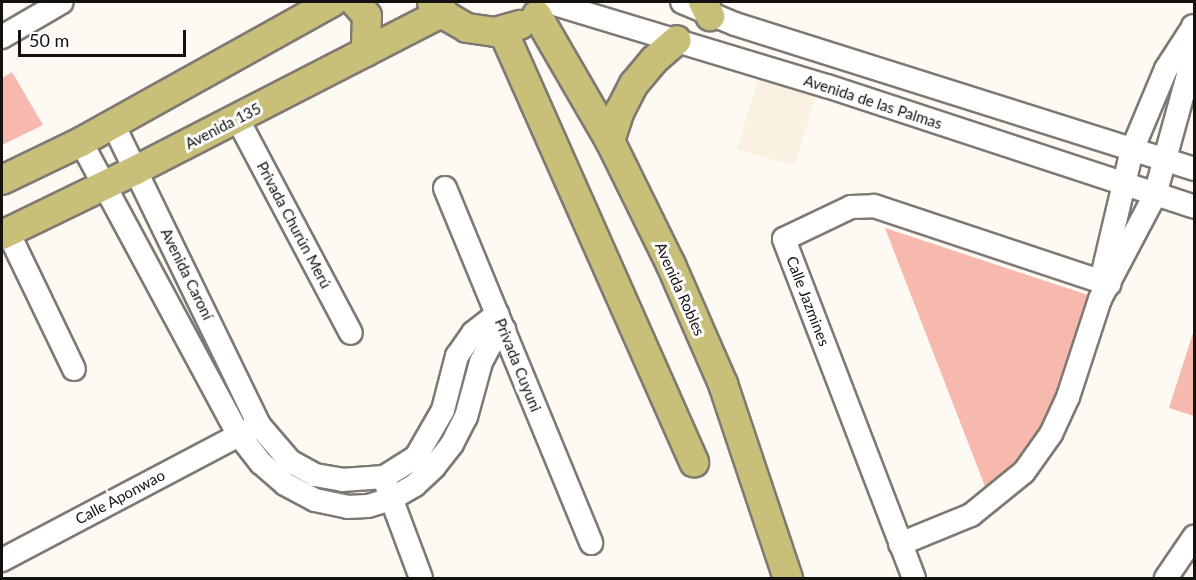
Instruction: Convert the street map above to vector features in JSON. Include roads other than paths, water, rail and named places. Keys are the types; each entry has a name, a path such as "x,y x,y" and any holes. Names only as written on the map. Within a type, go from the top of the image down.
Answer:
{"main road":[{"path":"2,179 81,142 333,2"},
{"path":"355,2 367,15 366,52"},
{"path":"437,7 467,28 502,31 524,24 545,6"},
{"name":"Avenida Robles","path":"545,6 671,265 723,384 788,579"},
{"name":"Avenida 135","path":"5,234 136,170 366,52 437,7"},
{"path":"502,31 694,463"},
{"path":"610,141 620,111 634,84 654,60 677,40"}],"street":[{"path":"2,37 62,2"},
{"path":"682,2 786,40 1194,169"},
{"name":"Avenida de las Palmas","path":"545,6 677,40 778,71 1194,207"},
{"path":"716,14 726,55"},
{"path":"900,544 970,515 1024,472 1050,434 1068,397 1103,288 1123,184 1132,150 1166,69 1194,24"},
{"path":"1103,288 1155,195 1167,160 1188,75 1194,24"},
{"path":"778,71 786,40"},
{"name":"Privada Churún Merú","path":"237,118 351,333"},
{"name":"Avenida Caroní","path":"113,124 136,170 249,430"},
{"name":"Avenida Caroní","path":"81,142 104,186 249,430"},
{"name":"Privada Cuyuni","path":"445,189 591,543"},
{"name":"Calle Jazmines","path":"914,579 784,239 851,207 874,206 1103,288"},
{"path":"5,234 74,369"},
{"path":"249,430 290,461 315,475 342,480 384,477 416,457 443,410 457,356 473,333 501,322"},
{"path":"249,430 261,463 285,484 315,500 347,507 368,506 391,499 415,485 434,467 452,444 466,417 481,362 501,322"},
{"name":"Calle Aponwao","path":"12,579 2,562 249,430"},
{"path":"384,477 421,579"},
{"path":"1166,579 1194,537"}]}
